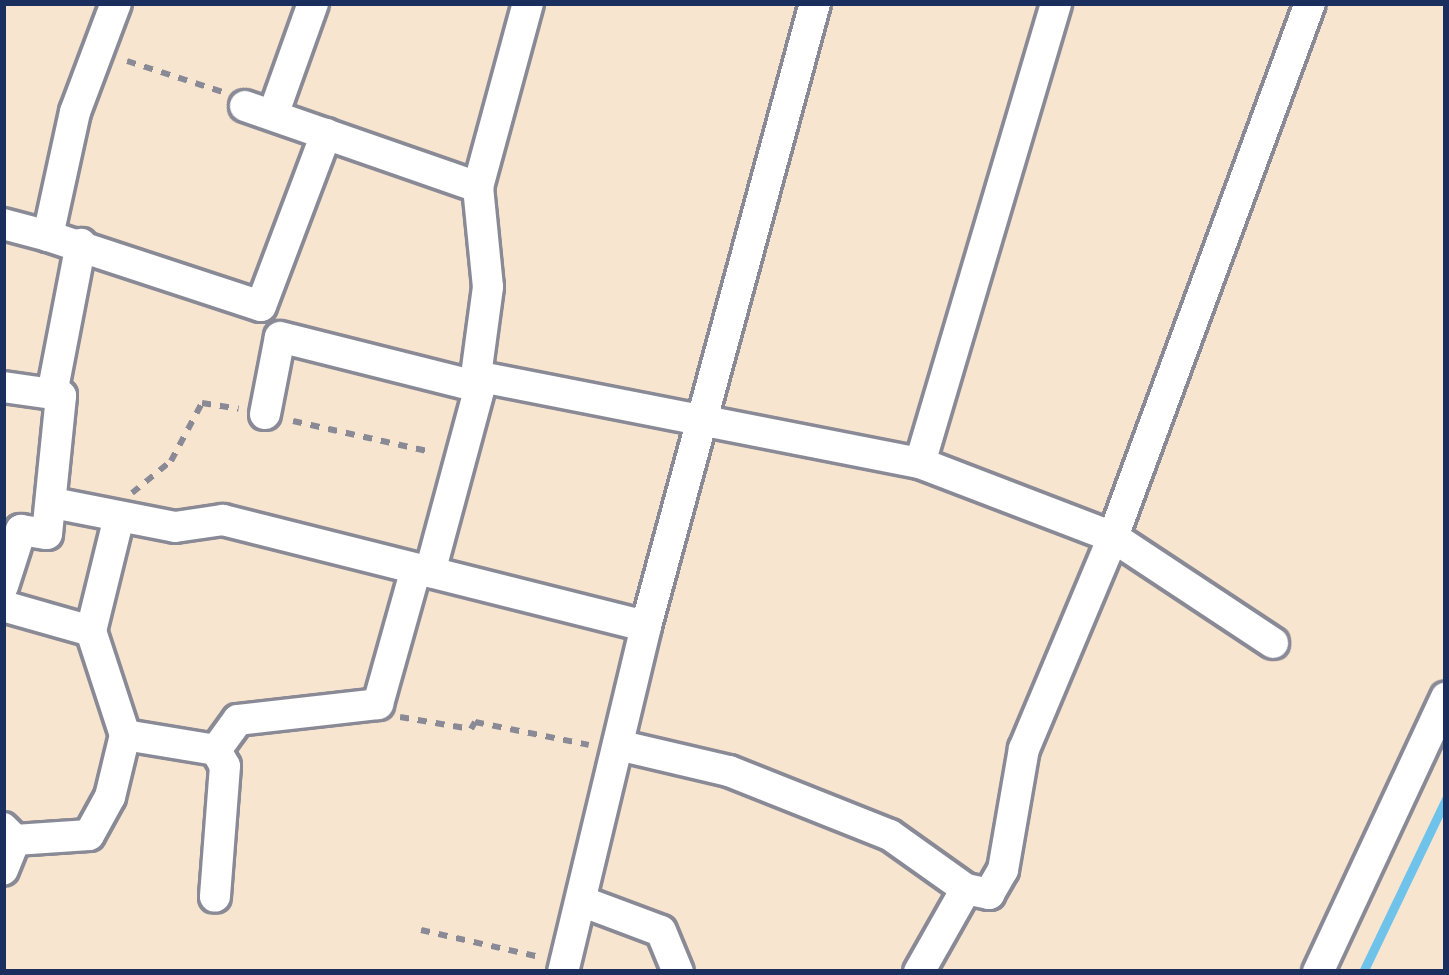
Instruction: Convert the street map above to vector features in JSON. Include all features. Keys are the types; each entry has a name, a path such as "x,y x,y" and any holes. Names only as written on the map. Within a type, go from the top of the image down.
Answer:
{"street":[{"path":"48,236 75,112 116,3"},
{"path":"314,3 259,110 478,187"},
{"path":"216,750 238,720 379,704 481,383 475,372 488,287 478,187 529,3"},
{"path":"564,968 622,749 646,626 815,3"},
{"path":"920,463 1056,3"},
{"path":"622,749 729,772 890,835 966,889 989,894 1003,870 1024,749 1113,537 1310,3"},
{"path":"3,224 81,244 260,306 326,134"},
{"path":"52,394 81,244"},
{"path":"265,413 280,337 481,383 920,463 1113,537 1273,643"},
{"path":"3,387 61,395 51,452 53,503 47,534 12,529 3,586"},
{"path":"53,503 175,527 223,520 646,626"},
{"path":"3,870 9,834 89,835 110,797 125,735 91,631 119,518"},
{"path":"3,606 91,631"},
{"path":"1318,972 1446,697"},
{"path":"125,735 216,750"},
{"path":"214,897 225,766 216,750"},
{"path":"919,972 966,889"},
{"path":"580,901 661,931 678,972"}],"path":[{"path":"99,51 259,110"},
{"path":"379,704 384,714 471,729 475,722 622,749"},
{"path":"421,930 564,968"}],"waterway":[{"path":"1363,972 1446,799"}]}
